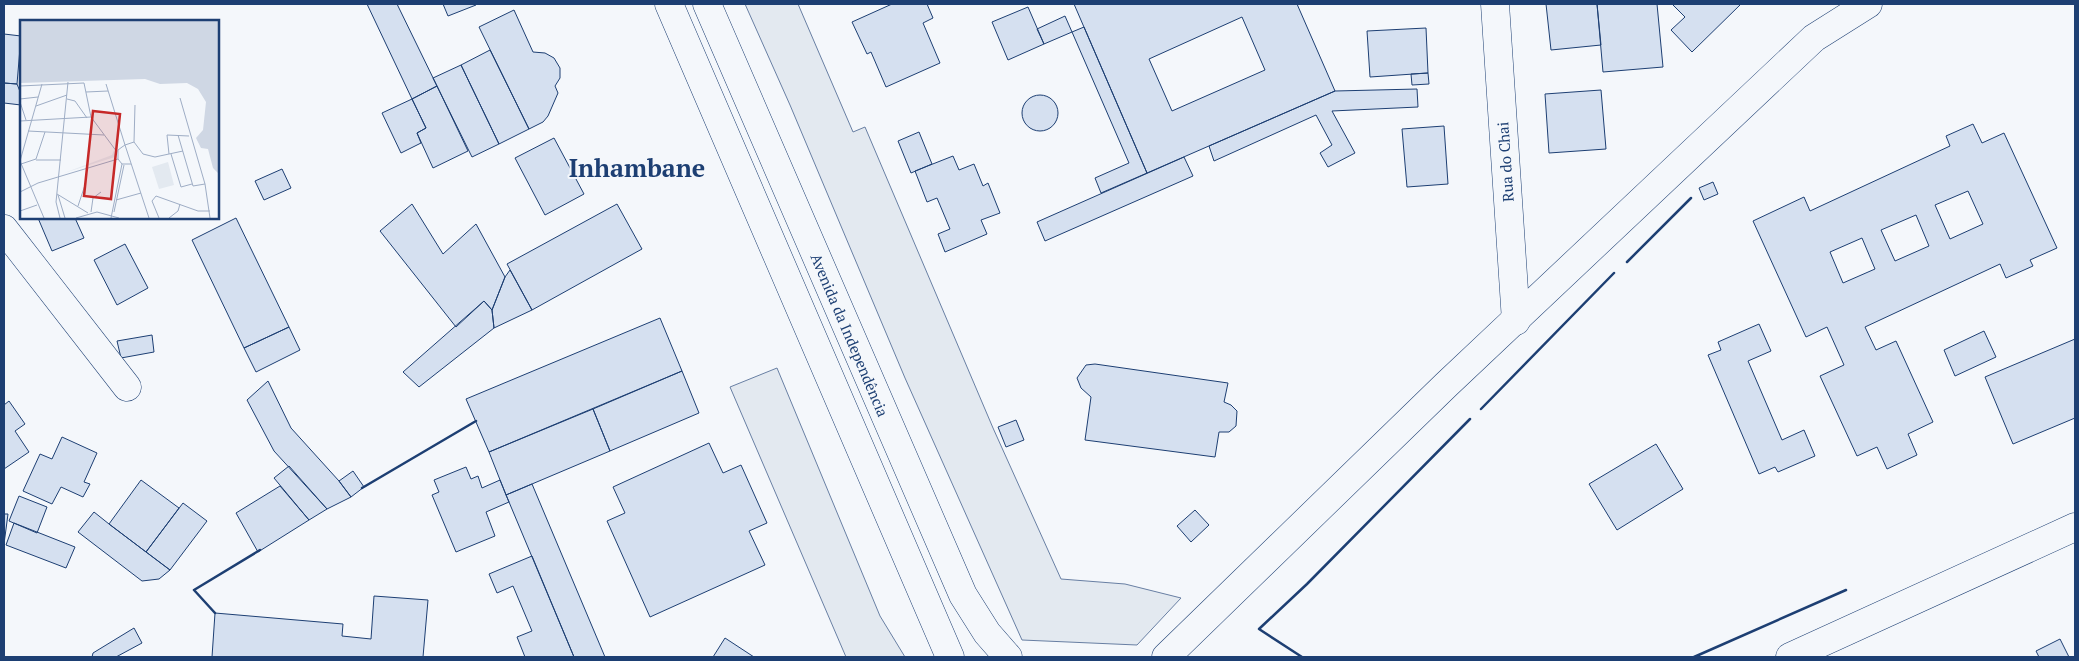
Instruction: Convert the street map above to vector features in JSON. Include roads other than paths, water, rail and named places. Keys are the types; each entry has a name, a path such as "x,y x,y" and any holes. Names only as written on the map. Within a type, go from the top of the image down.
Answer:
{"street":[{"path":"669,4 950,657"},
{"name":"Avenida da Independência","path":"707,4 963,595 987,633 1008,657"},
{"name":"Rua do Chai","path":"1495,4 1516,321"},
{"path":"1166,657 1446,386 1814,38 1868,4"},
{"path":"4,229 127,387"},
{"path":"1790,657 2075,527"}],"district":[{"name":"Inhambane","path":"637,167"}]}
